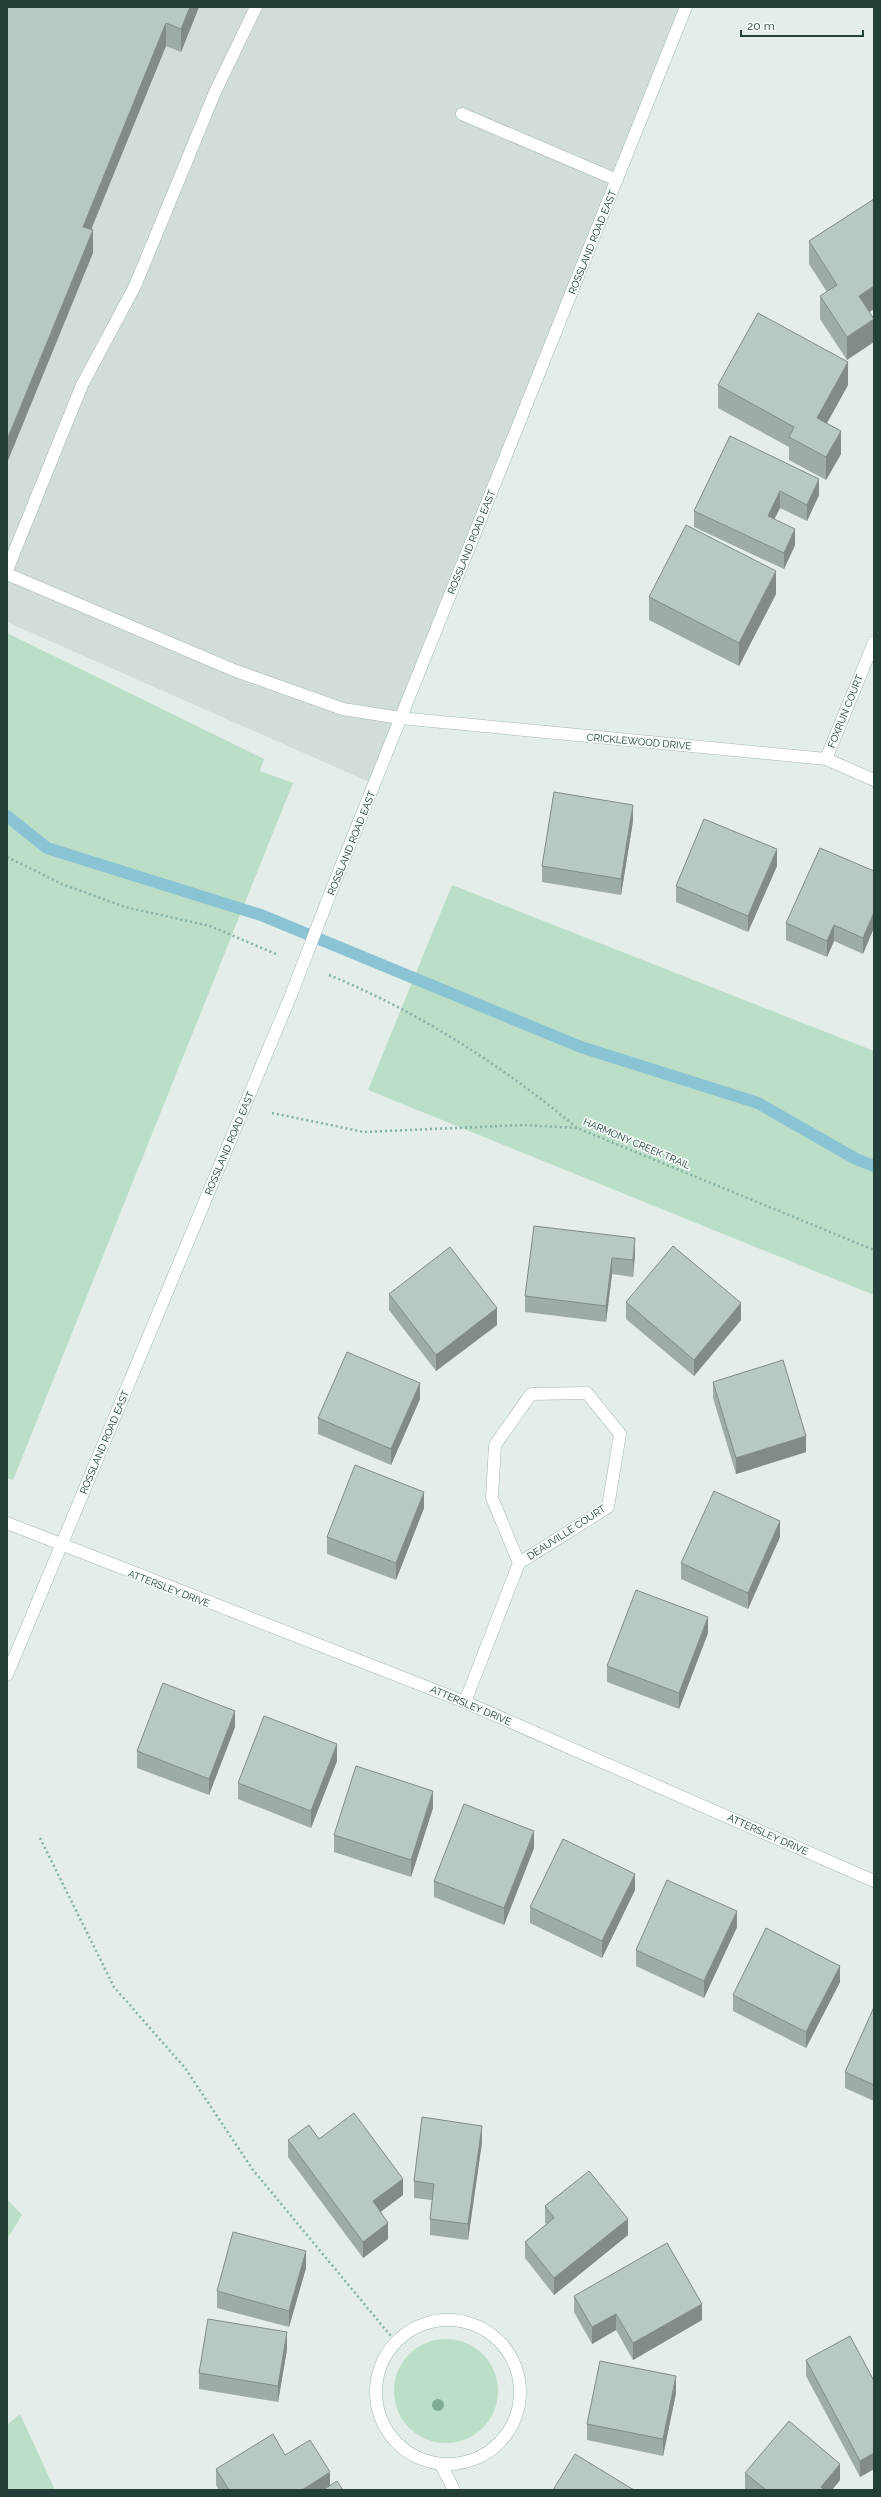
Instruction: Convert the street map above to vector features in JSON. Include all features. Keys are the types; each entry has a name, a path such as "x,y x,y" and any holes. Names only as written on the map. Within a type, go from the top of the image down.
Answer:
{"street":[{"path":"7,570 82,385 135,286 215,92 256,7"},
{"name":"ROSSLAND ROAD EAST","path":"7,1675 291,995 400,718 686,7"},
{"path":"462,114 617,180"},
{"name":"CRICKLEWOOD DRIVE","path":"7,574 243,673 343,709 400,718 826,759 874,780"},
{"name":"FOXRUN COURT","path":"826,759 874,642"},
{"name":"DEAUVILLE COURT","path":"465,1702 519,1563 608,1507 620,1434 587,1393 531,1394 495,1446 492,1498 519,1563"},
{"name":"ATTERSLEY DRIVE","path":"7,1523 61,1546 465,1702 874,1881"},
{"path":"439,2319 463,2321 486,2330 504,2346 516,2366 521,2390 517,2415 506,2436 488,2453 471,2460 441,2465 419,2459 399,2447 384,2428 376,2406 376,2383 382,2360 395,2341 416,2327 439,2319"},
{"path":"441,2465 454,2490"}],"path":[{"path":"7,857 62,884 125,907 210,926"},
{"name":"HARMONY CREEK TRAIL","path":"371,992 406,1010 450,1037 540,1097 577,1128 874,1250"},
{"path":"244,1107 364,1132 524,1125 577,1128"},
{"path":"40,1838 114,1987 185,2068 253,2170 395,2341"}],"shaded area":[{"path":"7,7 686,7 374,784 7,622"}],"green space":[{"path":"7,633 264,759 260,771 293,783 13,1480 7,1478"},
{"path":"452,885 874,1051 874,1295 368,1090"},
{"path":"7,2199 22,2215 7,2239"},
{"path":"446,2339 466,2343 483,2354 494,2371 498,2391 494,2411 483,2428 466,2439 446,2443 426,2439 409,2428 398,2411 394,2391 398,2371 409,2354 426,2343"},
{"path":"20,2414 55,2490 7,2490 7,2425"}],"building":[{"path":"7,7 190,7 181,29 166,23 83,227 93,230 7,440"},
{"path":"874,199 874,286 859,296 874,319 847,337 820,296 837,285 809,241"},
{"path":"758,313 848,362 817,418 841,431 826,457 789,437 794,427 718,385"},
{"path":"730,436 819,479 807,505 780,491 768,516 795,529 784,553 694,511"},
{"path":"686,525 776,571 739,643 649,597"},
{"path":"554,792 633,805 621,879 542,866"},
{"path":"704,819 777,849 748,916 676,886"},
{"path":"820,848 874,871 874,912 863,938 834,925 827,941 786,923"},
{"path":"534,1226 635,1238 633,1260 612,1258 606,1306 525,1296"},
{"path":"673,1246 741,1303 694,1360 626,1302"},
{"path":"450,1247 497,1308 436,1355 389,1294"},
{"path":"347,1352 420,1383 391,1449 318,1418"},
{"path":"783,1360 806,1436 736,1458 713,1382"},
{"path":"355,1465 424,1492 396,1563 327,1537"},
{"path":"714,1491 780,1521 748,1593 681,1563"},
{"path":"636,1590 708,1617 679,1693 607,1666"},
{"path":"163,1683 235,1711 209,1779 137,1751"},
{"path":"264,1716 337,1744 311,1811 238,1783"},
{"path":"356,1766 433,1791 411,1860 334,1835"},
{"path":"464,1804 534,1831 504,1908 434,1881"},
{"path":"563,1839 635,1874 602,1941 530,1907"},
{"path":"667,1880 737,1911 704,1981 636,1950"},
{"path":"766,1928 840,1966 806,2032 733,1995"},
{"path":"874,2007 874,2085 845,2072"},
{"path":"354,2113 403,2179 373,2201 388,2223 363,2242 288,2140 309,2125 319,2139"},
{"path":"422,2117 482,2126 468,2224 430,2219 434,2184 414,2181"},
{"path":"589,2171 628,2219 554,2278 525,2242 554,2218 545,2206"},
{"path":"233,2232 306,2251 289,2311 217,2291"},
{"path":"667,2243 702,2304 633,2343 616,2314 592,2327 574,2296"},
{"path":"208,2319 287,2332 278,2386 199,2373"},
{"path":"850,2336 874,2381 874,2453 860,2461 806,2360"},
{"path":"600,2361 676,2376 663,2439 587,2424"},
{"path":"789,2421 840,2464 821,2487 824,2490 766,2490 745,2473"},
{"path":"273,2434 285,2455 310,2440 330,2472 302,2490 229,2490 216,2469"},
{"path":"575,2454 634,2490 553,2490"},
{"path":"337,2481 343,2490 323,2490"}],"waterway":[{"path":"7,816 47,848 261,915 581,1047 758,1103 856,1159 874,1166"}]}
